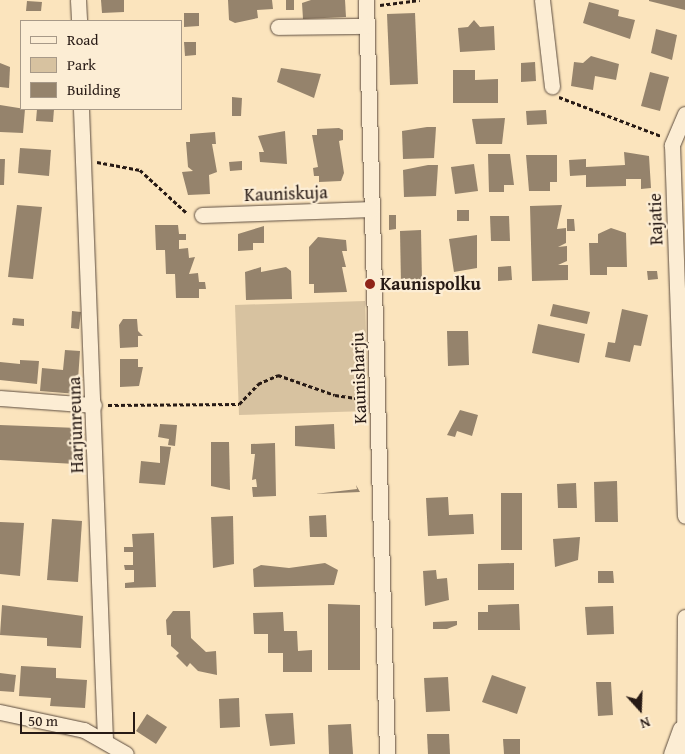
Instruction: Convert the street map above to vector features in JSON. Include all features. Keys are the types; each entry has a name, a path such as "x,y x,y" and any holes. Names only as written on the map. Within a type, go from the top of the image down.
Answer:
{"street":[{"path":"78,0 79,20"},
{"path":"542,0 552,86"},
{"name":"Kaunisharju","path":"366,3 379,401 387,754"},
{"path":"278,27 366,26"},
{"name":"Harjunreuna","path":"82,110 105,740"},
{"path":"672,145 685,114"},
{"name":"Rajatie","path":"672,145 685,516"},
{"name":"Kauniskuja","path":"202,216 372,209"},
{"path":"0,398 94,405"},
{"path":"684,754 685,617"},
{"path":"0,712 84,730 105,740 126,754"},
{"path":"671,754 683,726"}],"path":[{"path":"366,3 420,0"},
{"path":"552,86 561,100 664,137 672,145"},
{"path":"84,162 140,170 190,216 202,216"},
{"path":"94,405 239,404 258,384 278,375 334,395 379,401"}],"green space":[{"path":"365,301 368,411 239,415 235,305"}],"building":[{"path":"101,0 124,0 124,12 102,13"},
{"path":"228,0 272,0 273,9 257,10 258,18 235,23 229,20"},
{"path":"286,0 294,0 294,10 286,10"},
{"path":"311,0 345,0 346,17 303,19 302,3"},
{"path":"685,0 685,10 649,1"},
{"path":"27,1 42,2 41,11 26,11"},
{"path":"589,2 619,10 618,16 635,20 630,39 583,23"},
{"path":"184,13 199,13 199,26 184,27"},
{"path":"415,13 418,84 390,85 387,14"},
{"path":"474,20 480,27 494,26 495,50 460,52 458,28 468,27"},
{"path":"656,29 677,35 672,60 651,53"},
{"path":"184,42 196,42 196,55 185,56"},
{"path":"591,56 619,64 616,80 595,76 593,90 571,86 574,62 583,63"},
{"path":"535,62 536,81 521,82 521,63"},
{"path":"0,63 10,67 9,88 0,87"},
{"path":"281,68 321,74 314,98 277,82"},
{"path":"453,70 475,70 475,80 498,79 498,103 453,103"},
{"path":"650,72 669,77 660,111 641,106"},
{"path":"232,97 242,98 241,116 232,116"},
{"path":"0,105 25,110 23,133 0,132"},
{"path":"37,110 54,110 53,122 36,121"},
{"path":"546,110 547,124 527,125 526,111"},
{"path":"505,118 502,144 476,144 472,119"},
{"path":"436,127 434,158 403,159 402,131"},
{"path":"339,128 343,130 343,140 339,141 344,173 341,181 319,182 319,176 314,176 313,168 318,167 312,135 317,135 317,129"},
{"path":"285,131 287,164 260,162 259,152 264,152 258,136"},
{"path":"215,132 216,144 212,144 217,172 209,175 210,194 188,195 182,172 193,171 188,167 186,142 190,142 190,134"},
{"path":"20,148 51,150 49,176 18,173"},
{"path":"624,152 649,156 651,188 641,189 641,179 626,179 626,186 586,187 586,175 570,176 569,160 586,159 586,167 625,165"},
{"path":"488,154 510,154 514,185 504,185 504,192 489,192"},
{"path":"526,155 557,155 557,182 550,182 550,191 529,191"},
{"path":"0,159 5,159 4,185 0,185"},
{"path":"242,161 242,170 230,171 229,162"},
{"path":"474,164 478,191 455,194 451,167"},
{"path":"438,165 436,196 404,197 403,170"},
{"path":"17,205 42,207 33,279 8,277"},
{"path":"562,205 557,229 566,228 566,243 558,247 567,246 567,261 558,265 568,265 568,280 532,281 530,206"},
{"path":"457,210 469,210 469,221 457,221"},
{"path":"389,215 396,215 396,229 389,230"},
{"path":"490,216 509,216 510,241 491,241"},
{"path":"567,219 574,219 575,231 567,231"},
{"path":"155,225 178,225 179,234 186,234 186,240 179,240 179,249 188,248 189,258 195,257 189,274 198,273 199,282 205,282 206,289 199,289 199,298 176,298 175,274 166,274 165,250 156,250"},
{"path":"264,226 264,243 253,243 253,250 238,251 238,234"},
{"path":"611,228 626,233 627,267 607,267 607,275 590,275 589,243 598,243 598,234"},
{"path":"421,230 422,282 401,283 400,231"},
{"path":"477,235 477,268 454,272 449,239"},
{"path":"318,237 346,240 347,251 342,251 346,267 342,267 347,292 314,293 314,284 309,284 309,247"},
{"path":"511,266 512,280 498,281 498,267"},
{"path":"261,267 261,272 286,267 291,271 292,299 246,300 245,272"},
{"path":"647,271 657,271 658,279 648,280"},
{"path":"553,304 590,312 587,324 550,316"},
{"path":"622,309 648,315 641,346 634,345 630,362 605,357 608,342 615,343"},
{"path":"72,311 81,312 79,329 71,328"},
{"path":"13,318 24,319 24,326 12,325"},
{"path":"123,319 137,319 138,331 143,336 138,336 138,347 120,348 119,325"},
{"path":"538,324 585,334 579,363 532,353"},
{"path":"447,331 468,331 469,365 448,366"},
{"path":"65,350 80,351 77,394 40,391 42,368 63,370"},
{"path":"120,359 138,359 138,367 143,367 139,386 120,387"},
{"path":"20,360 39,361 37,384 0,380 0,362 20,364"},
{"path":"460,410 478,415 472,436 457,431 455,437 447,435"},
{"path":"160,424 177,425 175,446 168,445 169,439 158,437"},
{"path":"334,424 335,449 295,446 295,426"},
{"path":"0,425 78,428 76,464 0,460"},
{"path":"211,442 229,442 230,490 211,486"},
{"path":"275,443 276,496 253,497 252,487 257,487 256,479 252,480 255,454 251,454 251,444"},
{"path":"160,446 171,447 165,485 139,483 141,461 160,463"},
{"path":"617,481 618,522 595,522 594,482"},
{"path":"576,483 577,508 558,508 557,484"},
{"path":"356,485 360,492 315,494 357,489"},
{"path":"501,493 522,493 522,550 501,550"},
{"path":"448,497 449,515 473,514 474,534 428,536 426,498"},
{"path":"326,515 327,537 310,537 309,516"},
{"path":"233,516 234,564 213,568 211,517"},
{"path":"52,519 82,521 78,582 47,580"},
{"path":"0,522 24,523 20,576 0,574"},
{"path":"154,533 156,587 125,588 125,583 134,582 134,570 125,570 124,565 133,565 133,552 124,552 124,547 133,547 132,534"},
{"path":"580,537 578,560 555,567 553,539"},
{"path":"325,563 338,570 334,585 254,587 253,569 261,565 289,568"},
{"path":"514,563 514,590 478,590 478,564"},
{"path":"436,570 437,579 447,578 449,600 425,606 423,571"},
{"path":"598,571 613,571 614,583 598,583"},
{"path":"328,604 360,605 360,670 328,670"},
{"path":"519,604 520,630 478,630 478,612 488,612 488,605"},
{"path":"2,605 83,616 81,648 47,646 47,638 0,635"},
{"path":"613,606 614,634 587,635 585,607"},
{"path":"173,611 190,611 191,638 206,652 216,651 217,675 198,671 190,663 187,667 176,656 179,653 171,646 171,635 167,635 166,620"},
{"path":"283,612 284,631 297,631 298,651 312,650 312,672 283,672 283,653 268,653 268,634 254,634 253,613"},
{"path":"457,621 457,625 447,629 433,629 433,622"},
{"path":"21,666 56,668 56,678 87,680 85,708 50,706 51,698 19,696"},
{"path":"0,673 16,675 14,692 0,691"},
{"path":"492,675 526,687 517,714 482,702"},
{"path":"448,677 450,711 426,712 424,678"},
{"path":"596,682 611,682 613,715 598,716"},
{"path":"239,698 240,727 220,728 219,699"},
{"path":"293,713 295,744 270,746 265,714"},
{"path":"147,714 167,727 156,744 136,731"},
{"path":"351,724 353,754 329,754 328,725"},
{"path":"427,734 449,734 450,754 428,754"},
{"path":"503,739 520,739 520,754 504,754"}],"place":[{"name":"Kaunispolku","path":"370,284"}]}
